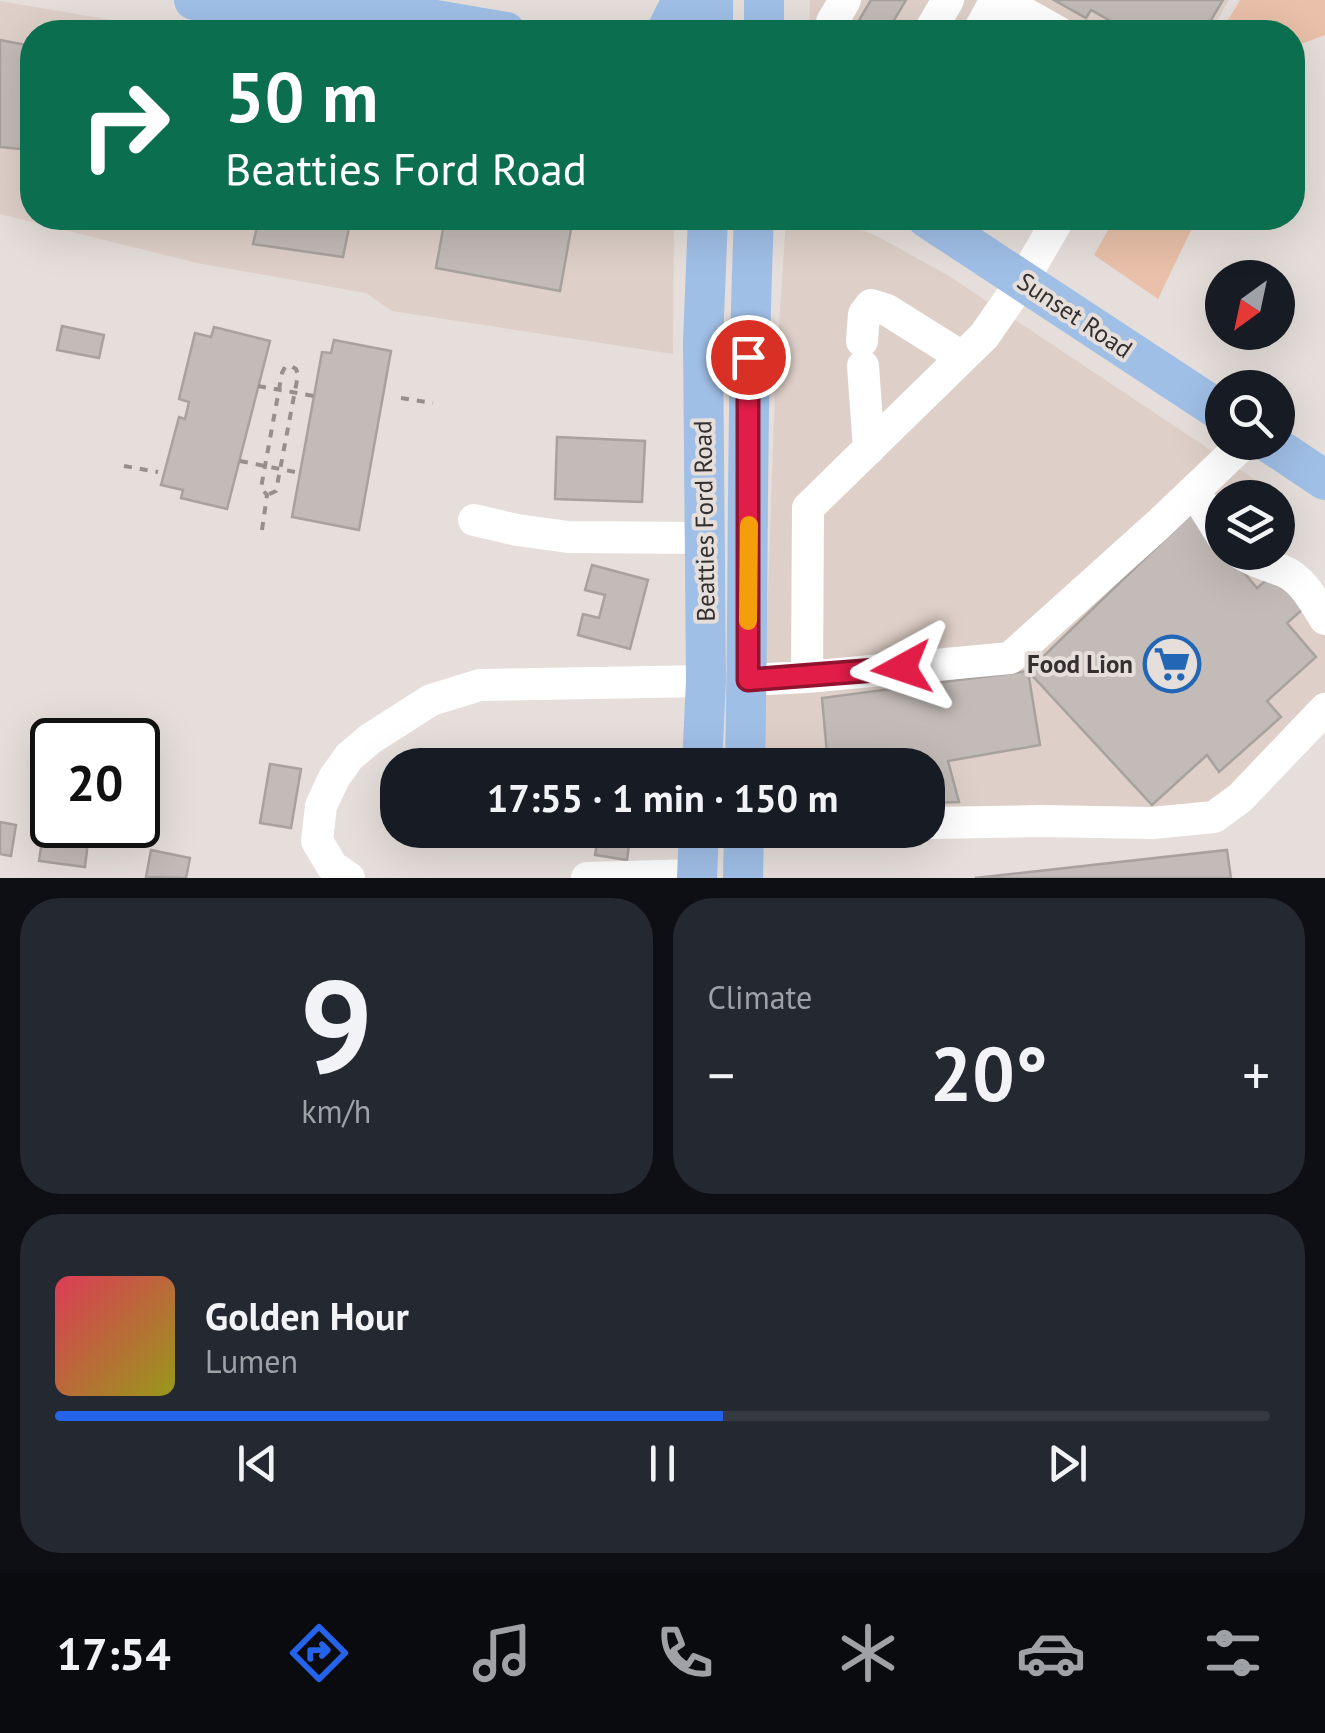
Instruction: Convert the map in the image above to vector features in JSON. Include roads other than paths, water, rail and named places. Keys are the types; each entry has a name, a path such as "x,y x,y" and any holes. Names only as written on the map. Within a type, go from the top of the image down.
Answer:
{"main road":[{"path":"194,0 293,20"},
{"path":"330,20 348,5 409,8 458,20"},
{"name":"Beatties Ford Road","path":"703,748 706,681 703,341 708,230"},
{"name":"Beatties Ford Road","path":"746,748 748,357 753,230"},
{"name":"Sunset Road","path":"946,230 1205,401"},
{"path":"1295,460 1325,480"},
{"path":"698,877 699,848"},
{"path":"743,878 744,848"}],"street":[{"path":"998,0 1036,20"},
{"path":"807,677 808,508 996,322 1052,230"},
{"path":"869,448 862,353 864,314 871,306 887,310 962,357"},
{"path":"748,680 1010,658 1226,460"},
{"path":"1194,491 1205,509"},
{"path":"474,520 568,537 704,538"},
{"path":"1281,570 1288,572 1310,594 1325,620"},
{"path":"348,878 332,866 317,841 321,806 334,778 349,756 370,739 431,700 480,686 706,681"},
{"path":"945,823 1152,823 1214,817 1240,798 1325,709"},
{"path":"587,878 698,877"}],"place":[{"name":"Food Lion","path":"1172,664"}]}
